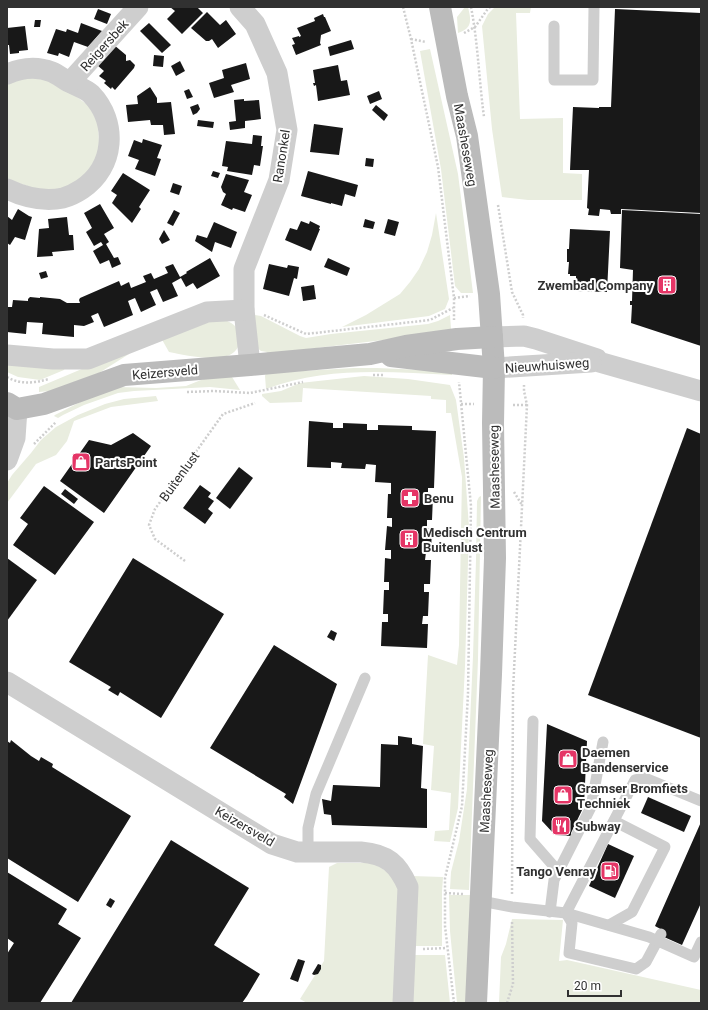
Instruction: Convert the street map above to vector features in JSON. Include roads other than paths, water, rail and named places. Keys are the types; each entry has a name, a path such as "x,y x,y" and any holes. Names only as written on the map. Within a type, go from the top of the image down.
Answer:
{"main road":[{"name":"Maasheseweg","path":"440,7 457,96 467,136 489,294 494,368 493,423 495,558 476,1003"},
{"name":"Keizersveld","path":"12,406 44,404 124,375 370,354 406,346 492,336"},
{"name":"Keizersveld","path":"370,354 494,368"}],"street":[{"name":"Reigersbek","path":"70,82 138,7"},
{"name":"Ranonkel","path":"240,7 255,24 277,73 287,130 279,180 244,269 244,310 250,365"},
{"name":"Reigersbek","path":"7,74 16,70 36,68 51,72 90,93 102,108 108,123 110,138 108,153 104,164 97,175 88,184 74,194 63,198 48,200 16,193 7,189"},
{"path":"7,356 88,360 207,312 244,310"},
{"name":"Nieuwhuisweg","path":"492,336 524,336 597,359 600,362"},
{"name":"Nieuwhuisweg","path":"494,368 600,362 701,391"},
{"name":"Keizersveld","path":"7,460 14,438 12,406"},
{"name":"Keizersveld","path":"7,682 272,844 297,852 371,852 388,859 403,875 408,887 403,1003"}],"lane":[{"path":"554,26 554,80 593,80 594,7"},
{"path":"308,852 308,828 316,794 365,678"},
{"path":"533,721 530,839 558,871"},
{"path":"550,912 554,880 591,807 603,742"},
{"path":"566,913 636,780 645,778 701,801"},
{"path":"609,925 632,912 665,847 614,821"},
{"path":"481,901 512,907 566,913 649,937 660,937 698,959 701,942"},
{"path":"566,913 572,923 569,953 636,969 646,962 660,937"}],"place":[{"name":"Zwembad Company","path":"667,285"},
{"name":"PartsPoint","path":"81,462"},
{"name":"Benu","path":"410,498"},
{"name":"Medisch Centrum Buitenlust","path":"409,539"},
{"name":"Daemen Bandenservice","path":"568,759"},
{"name":"Gramser Bromfiets Techniek","path":"563,795"},
{"name":"Subway","path":"561,826"},
{"name":"Tango Venray","path":"610,871"}]}
